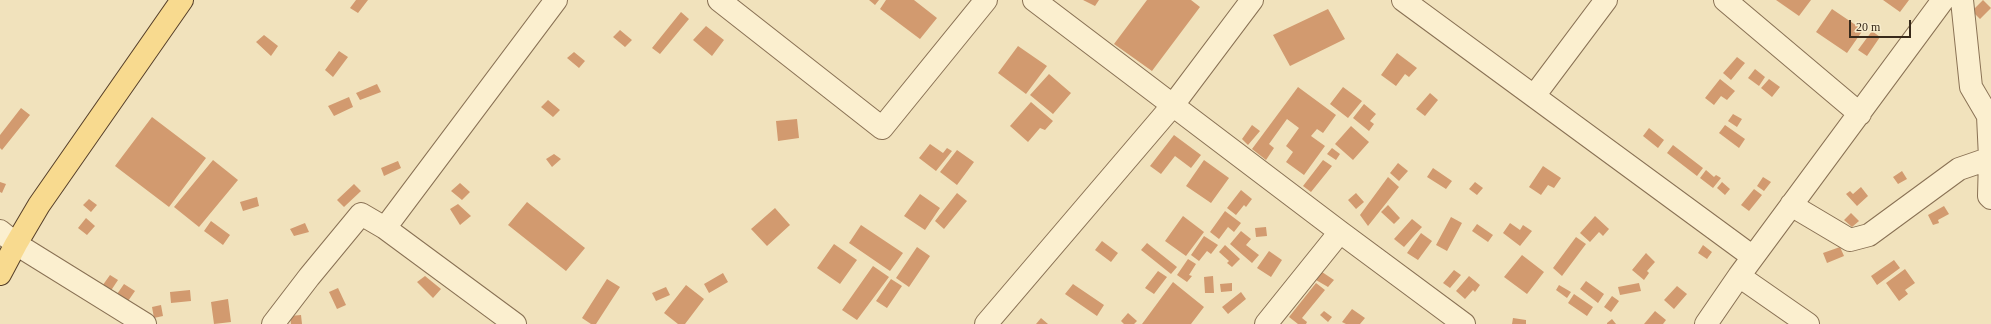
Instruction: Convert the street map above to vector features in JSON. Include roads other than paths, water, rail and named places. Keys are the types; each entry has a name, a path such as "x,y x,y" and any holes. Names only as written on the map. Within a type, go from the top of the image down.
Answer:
{"main road":[{"path":"0,274 8,238 39,205 182,0"}],"street":[{"path":"384,228 556,0"},
{"path":"719,0 882,128 986,0"},
{"path":"1034,0 1464,324"},
{"path":"986,324 1173,105 1252,0"},
{"path":"1403,0 1753,257"},
{"path":"1534,96 1606,0"},
{"path":"1725,0 1860,114"},
{"path":"1706,324 1739,276 1943,0"},
{"path":"1962,0 1971,87 1988,116 1990,158 1989,196 1991,198"},
{"path":"1792,205 1850,240 1870,235 1959,169 1990,158"},
{"path":"273,324 309,277 361,214 384,228 515,324"},
{"path":"1266,324 1340,232"},
{"path":"8,238 146,324"},
{"path":"1739,276 1808,324"}]}
